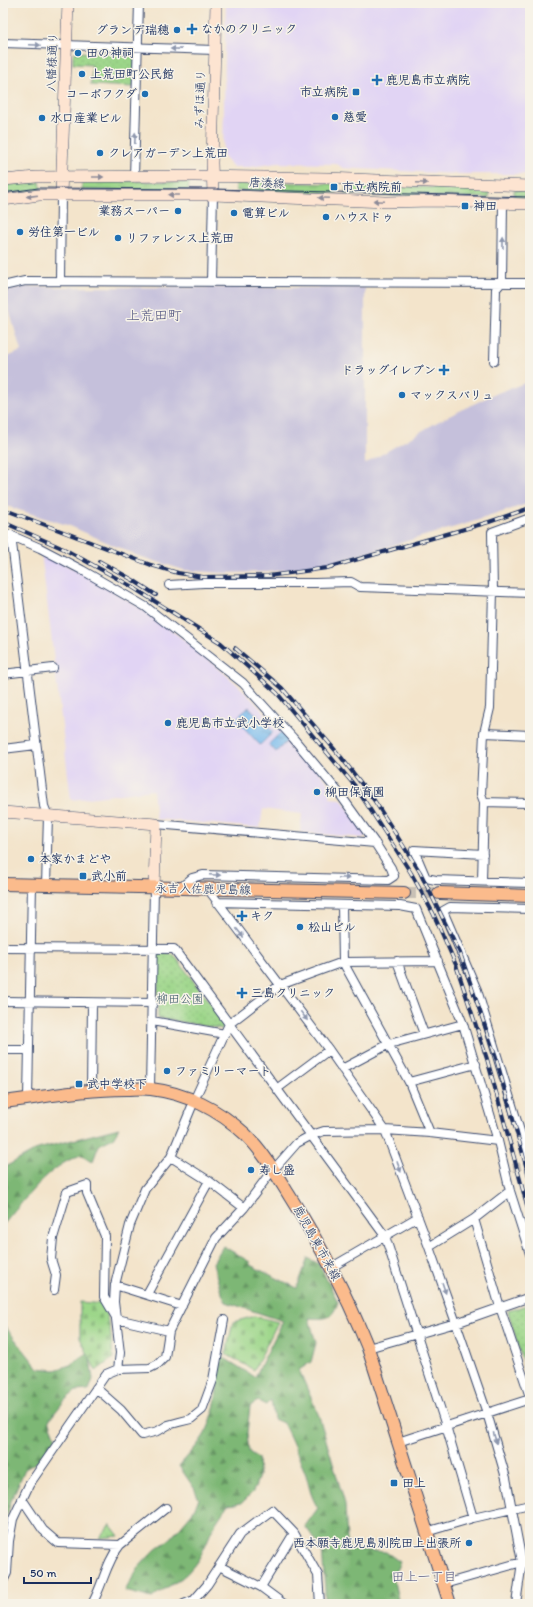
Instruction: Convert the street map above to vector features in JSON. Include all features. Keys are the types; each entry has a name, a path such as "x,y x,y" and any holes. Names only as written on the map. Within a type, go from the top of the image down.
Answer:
{"main road":[{"name":"永吉入佐鹿児島線","path":"3,884 154,889 180,888 404,893"},
{"path":"439,893 530,896"},
{"name":"鹿児島東市来線","path":"3,1102 91,1091 150,1088 174,1093 194,1101 218,1113 245,1134 274,1170 312,1232 332,1267 368,1348 450,1604"}],"street":[{"name":"八幡様通り","path":"61,195 68,3"},
{"path":"134,177 139,3"},
{"name":"みずほ通り","path":"213,195 212,176 216,3"},
{"path":"3,43 215,50"},
{"name":"唐湊線","path":"3,180 36,177 212,176 530,186"},
{"name":"唐湊線","path":"3,200 39,195 213,195 386,202 530,204"},
{"path":"60,281 61,195"},
{"path":"211,281 213,195"},
{"path":"494,362 496,289 502,282 503,203"},
{"path":"3,286 25,281 530,282"},
{"path":"482,881 484,802 481,794 484,733 490,708 493,591 492,532 530,518"},
{"path":"7,534 44,806 48,816 46,885"},
{"path":"7,534 82,570 146,607 243,683 314,762 339,793 376,843 394,876 388,880 203,875 192,878 180,888"},
{"path":"169,585 204,583 351,582 360,587 530,593"},
{"path":"3,674 53,668"},
{"path":"484,733 530,735"},
{"path":"3,749 36,745"},
{"path":"484,802 530,804"},
{"path":"3,812 376,843"},
{"path":"150,1088 156,824"},
{"path":"483,854 414,850 426,878 436,880 530,883"},
{"path":"28,1099 32,884"},
{"path":"208,889 216,902 342,1069 385,1130 430,1247 487,1413 506,1478 522,1562 516,1604"},
{"path":"216,902 400,906 416,909 463,1024 498,1141 509,1168 510,1192 530,1254"},
{"path":"342,905 343,962 409,1082 430,1132"},
{"path":"529,1165 476,990 443,911 450,907 530,909"},
{"path":"3,948 174,949 278,1088 384,1236 446,1426 473,1518"},
{"path":"397,961 424,1034"},
{"path":"118,1369 120,1353 114,1302 115,1285 130,1225 145,1189 172,1157 194,1101 229,1024 280,985 343,962 438,961"},
{"path":"3,1001 152,1003"},
{"path":"91,1091 92,1003"},
{"path":"152,1021 225,1034"},
{"path":"342,1069 389,1044 463,1024"},
{"path":"3,1050 29,1050"},
{"path":"278,1088 328,1050"},
{"path":"409,1082 476,1064"},
{"path":"3,1581 7,1573 9,1541 13,1519 29,1485 106,1374 118,1369 144,1368 158,1364 165,1357 169,1332 216,1238 244,1208 274,1170 298,1143 312,1135 324,1131 385,1130 430,1132 498,1141"},
{"path":"172,1157 209,1181 244,1208"},
{"path":"147,1294 209,1181"},
{"path":"54,1290 56,1275 51,1258 53,1238 67,1192 87,1185 87,1193 105,1236 104,1297 117,1319 169,1332"},
{"path":"430,1247 474,1219 510,1192"},
{"path":"332,1267 418,1217"},
{"path":"398,1442 530,1398 500,1307 474,1219"},
{"path":"115,1285 182,1306"},
{"path":"368,1348 456,1323 530,1297"},
{"path":"96,1388 121,1410 142,1435 158,1431 168,1425 191,1419 202,1410 213,1380 224,1320"},
{"path":"22,1499 43,1530 58,1543 120,1544"},
{"path":"426,1532 473,1518 530,1504"},
{"path":"92,1604 98,1594 113,1553 120,1544 166,1508"},
{"path":"184,1604 197,1602 240,1534 272,1510 294,1533 318,1575 320,1604"},
{"path":"261,1587 294,1533"},
{"path":"444,1584 522,1562 530,1564"},
{"path":"219,1566 261,1587 284,1604"}],"shaded area":[{"name":"鹿児島市立病院","path":"226,3 530,3 530,174 458,174 343,168 337,164 277,163 250,167 233,167 223,156"},
{"path":"22,287 365,288 365,464 439,421 492,395 530,381 530,503 469,523 328,564 268,572 223,573 184,570 138,556 70,526 3,505 3,359 21,351 4,292"},
{"name":"鹿児島市立武小学校","path":"41,552 100,583 145,611 195,648 241,688 308,758 330,785 330,798 341,799 366,834 363,838 300,832 302,814 263,809 260,828 156,819 153,790 71,800"}],"green space":[{"path":"75,52 132,54 135,56 134,87 91,85 92,65 73,64 73,55"},
{"path":"40,181 41,190 3,194 3,185"},
{"path":"82,181 189,182 188,191 82,190"},
{"path":"236,181 337,184 337,193 236,191"},
{"path":"346,185 489,189 489,198 345,194"},
{"path":"514,190 530,190 530,200 514,199"},
{"name":"柳田公園","path":"158,953 174,955 224,1022 223,1029 158,1018"},
{"path":"119,1128 113,1138 99,1145 93,1161 81,1155 57,1167 38,1185 3,1225 3,1168 38,1149"},
{"path":"223,1246 250,1262 250,1265 297,1288 308,1258 319,1264 338,1302 336,1308 328,1317 309,1318 316,1343 311,1362 299,1370 319,1416 345,1504 347,1540 350,1549 386,1552 400,1562 393,1577 399,1604 325,1604 322,1549 305,1526 318,1508 312,1496 301,1462 286,1429 283,1423 274,1419 271,1400 266,1405 258,1401 250,1406 247,1433 249,1452 258,1458 259,1476 253,1492 242,1503 228,1505 215,1525 204,1550 187,1574 152,1598 125,1591 138,1568 155,1550 171,1538 192,1513 199,1499 194,1488 179,1466 200,1441 210,1423 216,1399 221,1356 255,1377 283,1321 226,1302 220,1289 213,1263"},
{"path":"80,1302 103,1304 110,1328 113,1358 96,1371 80,1338"},
{"path":"530,1304 530,1388 508,1311"},
{"path":"255,1316 278,1322 254,1370 226,1354 233,1322"},
{"path":"3,1324 38,1368 55,1370 70,1365 89,1352 93,1379 89,1390 76,1391 65,1400 49,1420 56,1438 41,1460 25,1469 11,1501 3,1529 3,1432 7,1419 9,1393 3,1374"},
{"path":"110,1524 119,1536 99,1538"}],"water":[{"path":"249,707 273,732 260,745 236,719"},
{"path":"281,732 288,740 276,752 269,744"}],"tunnel":[{"path":"404,893 439,893"},
{"path":"513,1168 527,1165"}],"tram line":[{"path":"3,193 38,188 213,189 530,197"}],"railway":[{"path":"3,509 151,565 178,573 203,577 268,576 327,568 489,522 530,508"},
{"path":"3,522 64,549 129,585 221,643 277,693 355,786 411,873 433,913 456,965 487,1059 530,1216"},
{"path":"99,561 156,595"},
{"path":"235,648 282,688 341,757 374,800 420,872 460,953 496,1058 530,1180"}],"place":[{"name":"なかのクリニック","path":"192,29"},
{"name":"グランデ瑞穂","path":"177,30"},
{"name":"田の神祠","path":"78,53"},
{"name":"上荒田町公民館","path":"82,74"},
{"name":"鹿児島市立病院","path":"377,80"},
{"name":"市立病院","path":"356,92"},
{"name":"コーポフクダ","path":"145,94"},
{"name":"慈愛","path":"335,117"},
{"name":"水口産業ビル","path":"42,118"},
{"name":"クレアガーデン上荒田","path":"100,153"},
{"name":"市立病院前","path":"334,187"},
{"name":"神田","path":"465,206"},
{"name":"業務スーパー","path":"178,211"},
{"name":"電算ビル","path":"234,213"},
{"name":"ハウスドゥ","path":"326,217"},
{"name":"労住第一ビル","path":"20,232"},
{"name":"リファレンス上荒田","path":"118,238"},
{"name":"ドラッグイレブン","path":"444,370"},
{"name":"マックスバリュ","path":"402,395"},
{"name":"鹿児島市立武小学校","path":"168,723"},
{"name":"柳田保育園","path":"317,792"},
{"name":"本家かまどや","path":"31,859"},
{"name":"武小前","path":"83,876"},
{"name":"キク","path":"242,916"},
{"name":"松山ビル","path":"300,927"},
{"name":"三島クリニック","path":"242,993"},
{"name":"ファミリーマート","path":"167,1071"},
{"name":"武中学校下","path":"79,1084"},
{"name":"寿し盛","path":"251,1170"},
{"name":"田上","path":"394,1483"},
{"name":"西本願寺鹿児島別院田上出張所","path":"469,1543"}],"district":[{"name":"上荒田町","path":"154,315"},
{"name":"田上一丁目","path":"424,1576"}]}
